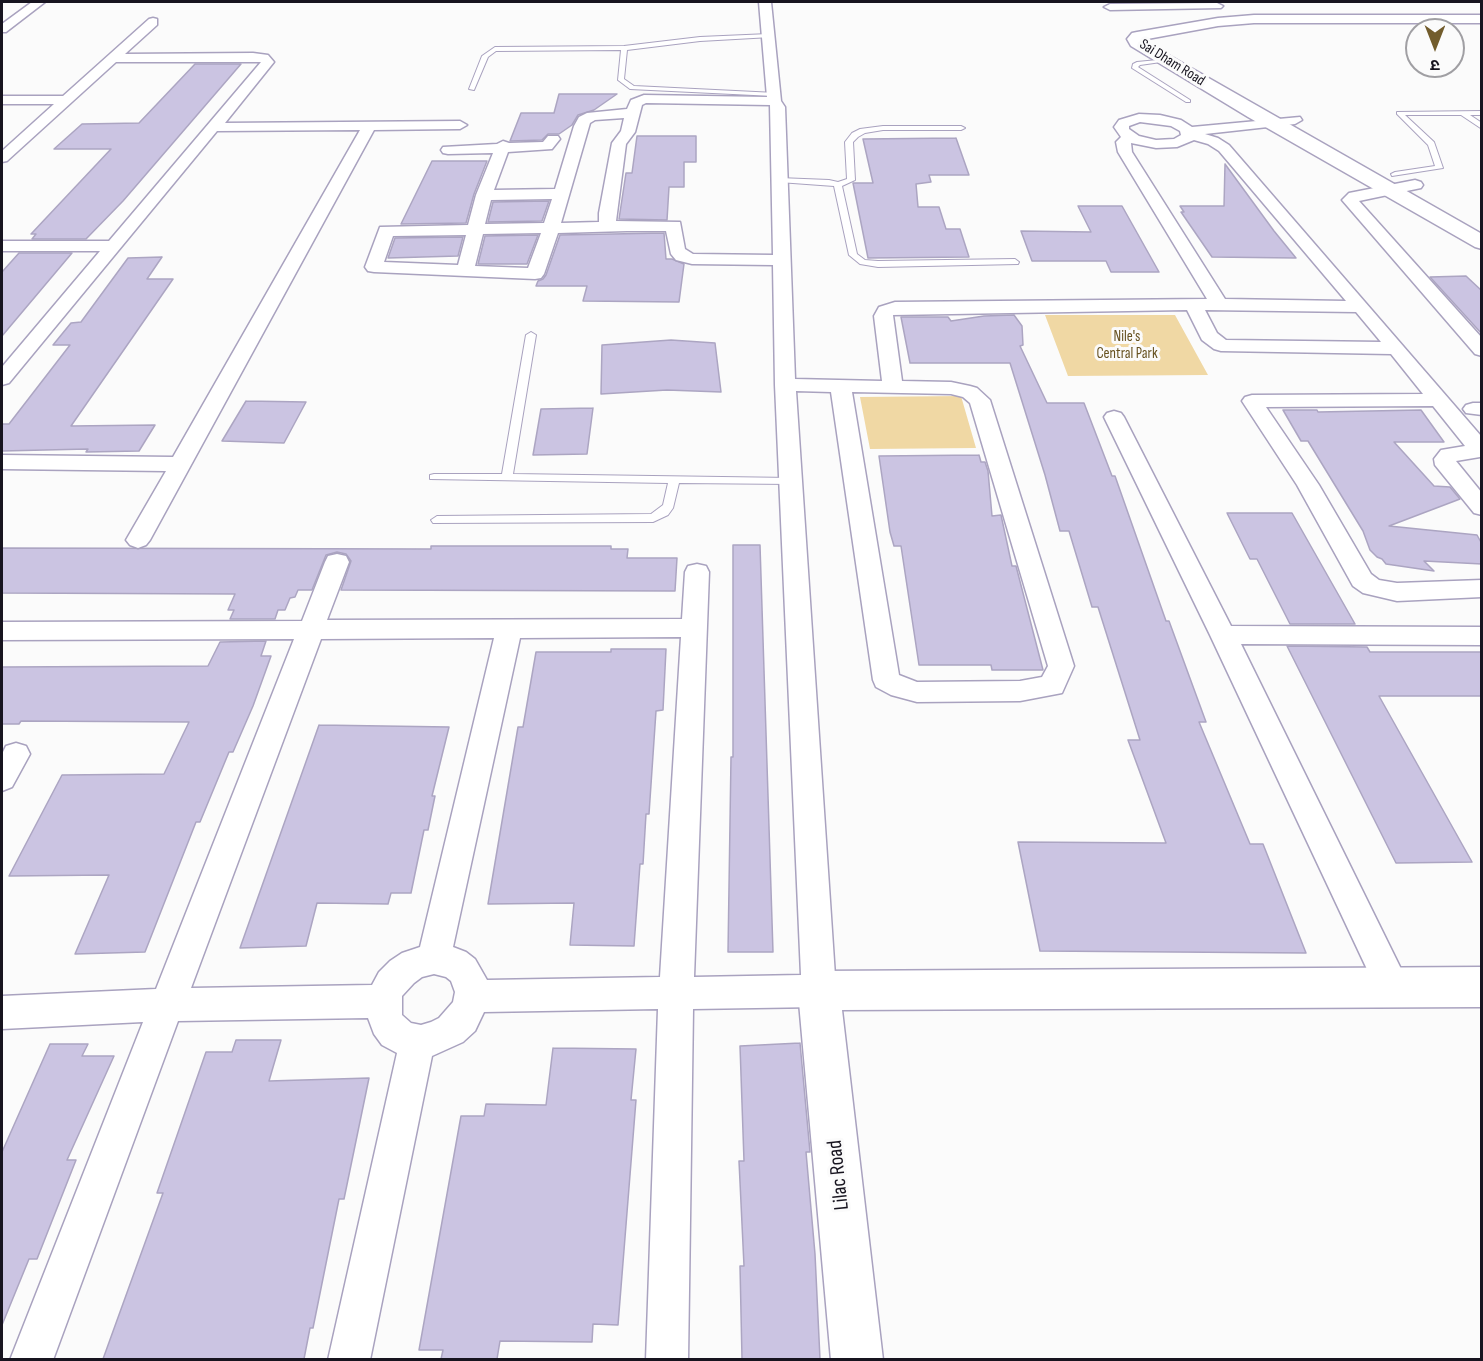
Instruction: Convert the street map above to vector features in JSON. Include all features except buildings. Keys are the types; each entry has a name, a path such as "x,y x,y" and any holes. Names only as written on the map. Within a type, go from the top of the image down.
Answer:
{"street":[{"path":"2,29 39,2"},
{"path":"765,2 774,97 777,107 785,385 819,991"},
{"path":"1110,7 1214,4 1235,23"},
{"name":"Sai Dham Road","path":"1482,19 1235,23 1137,36 1134,39 1136,43 1254,113 1295,120 1482,243"},
{"path":"2,158 153,22"},
{"name":"Sai Dham Road","path":"1434,195 1415,185 1390,182 1275,117 1160,44 1165,40 1235,23 1482,26"},
{"path":"1137,36 1160,44"},
{"path":"2,379 268,62 264,58 112,58"},
{"path":"608,226 607,213 619,143 628,132 636,103 644,99 774,97"},
{"path":"2,100 65,100"},
{"path":"632,113 592,116 584,120 551,228 535,274 374,267 386,231 474,230 551,228 608,226 674,226 677,250 681,256 692,259 782,260"},
{"path":"1185,130 1254,113"},
{"path":"1185,130 1275,117"},
{"path":"1185,130 1185,140 1167,144 1144,142 1130,137 1122,131 1121,127 1130,120 1149,118 1185,130 1213,141 1224,148 1440,400 1476,447 1472,452 1449,455 1445,459 1446,465 1482,508"},
{"path":"214,127 460,125"},
{"path":"138,540 369,126"},
{"path":"1130,137 1123,142 1125,152 1219,304"},
{"path":"448,150 547,146 553,139"},
{"path":"465,271 484,195 502,147"},
{"path":"1390,182 1350,200 1482,350"},
{"path":"484,195 561,194"},
{"path":"2,246 113,246"},
{"path":"893,386 883,316 886,311 895,308 1193,304 1361,307"},
{"path":"1193,304 1209,336 1221,345 1396,348"},
{"path":"785,385 842,388 893,386 951,388 970,392 980,400 1061,666 1052,686 1020,691 917,692 901,688 886,680 842,388"},
{"path":"1440,400 1252,401 1308,485 1362,580 1372,587 1397,592 1482,588"},
{"path":"1114,417 1223,635 1393,988"},
{"path":"2,462 180,464"},
{"path":"31,1359 337,562"},
{"path":"667,1359 676,993 697,572"},
{"path":"2,631 694,628"},
{"path":"434,959 509,629"},
{"path":"1223,635 1482,636"},
{"path":"2,779 16,754"},
{"path":"434,959 454,963 463,970 470,980 472,996 463,1018 451,1030 437,1038 406,1040 394,1033 386,1022 384,1001 391,983 402,972 414,964 434,959"},
{"path":"472,996 819,991 1482,987"},
{"name":"Lilac Road","path":"819,991 857,1359"},
{"path":"2,1012 166,1005 384,1001"},
{"path":"350,1359 417,1041"}],"lane":[{"path":"472,89 485,56 495,49 624,48 700,39 769,36"},
{"path":"624,48 621,80 632,88 774,97"},
{"path":"1166,60 1135,65 1136,68 1188,101"},
{"path":"1463,112 1482,127"},
{"path":"1390,182 1439,168 1431,144 1399,113 1482,112"},
{"path":"779,180 829,182 838,185 851,180 849,142 863,131 882,128 961,128"},
{"path":"838,185 853,255 863,262 878,264 1015,262"},
{"path":"507,476 531,335"},
{"path":"434,477 792,480"},
{"path":"437,520 653,518 669,506 674,480"}],"green space":[{"name":"Nile's Central Park","path":"1045,315 1175,315 1208,375 1068,376"},
{"path":"961,396 976,448 870,449 860,397"}]}
